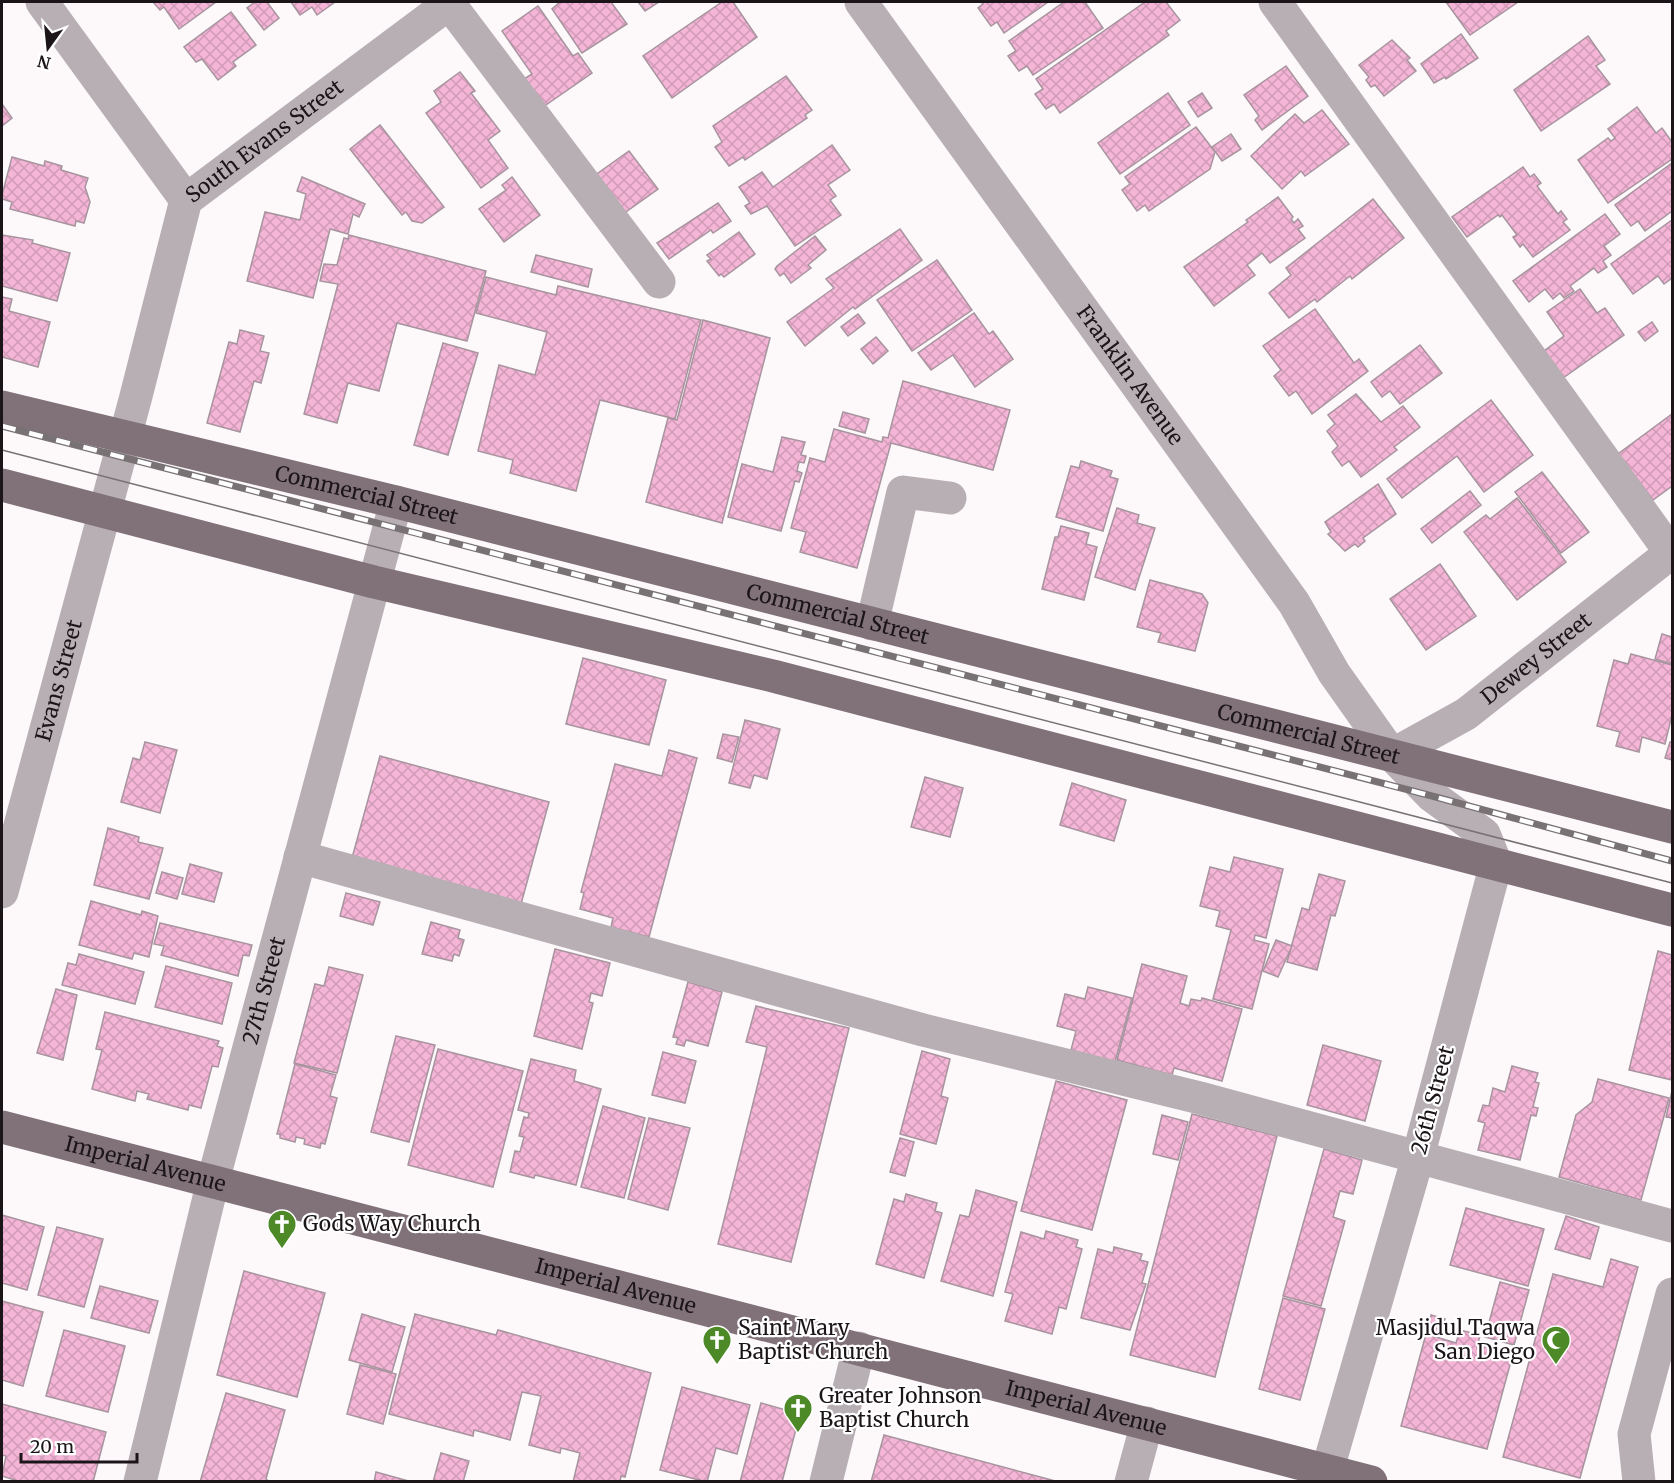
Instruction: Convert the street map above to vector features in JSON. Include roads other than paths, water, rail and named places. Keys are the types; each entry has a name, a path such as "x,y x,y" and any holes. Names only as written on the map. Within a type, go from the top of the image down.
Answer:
{"main road":[{"name":"Commercial Street","path":"2,407 120,453 396,502 1672,827"},
{"path":"2,485 374,582 773,676 1672,910"},
{"name":"Imperial Avenue","path":"2,1127 1147,1423 1326,1476 1371,1482"}],"street":[{"path":"42,2 186,200"},
{"path":"449,2 659,282"},
{"name":"South Evans Street","path":"120,453 186,200 449,2"},
{"name":"Franklin Avenue","path":"861,2 1294,603 1334,673 1392,755"},
{"path":"1275,2 1672,553"},
{"name":"Evans Street","path":"2,892 120,453"},
{"path":"872,624 903,492 950,498"},
{"name":"27th Street","path":"140,1482 213,1181 396,502"},
{"name":"Dewey Street","path":"1392,755 1466,714 1672,553"},
{"path":"1392,755 1432,796 1484,834 1496,864"},
{"path":"300,856 923,1030 1200,1098 1672,1226"},
{"name":"26th Street","path":"1326,1476 1418,1157 1496,864"},
{"path":"1639,1482 1634,1434 1672,1293"},
{"path":"826,1482 859,1348"},
{"path":"1131,1482 1147,1423"}],"tram line":[{"path":"2,450 1672,883"}],"railway":[{"path":"2,426 1432,796 1672,861"}],"place":[{"name":"Gods Way Church","path":"282,1250"},
{"name":"Saint Mary Baptist Church","path":"717,1366"},
{"name":"Masjidul Taqwa San Diego","path":"1556,1366"},
{"name":"Greater Johnson Baptist Church","path":"798,1434"}]}
